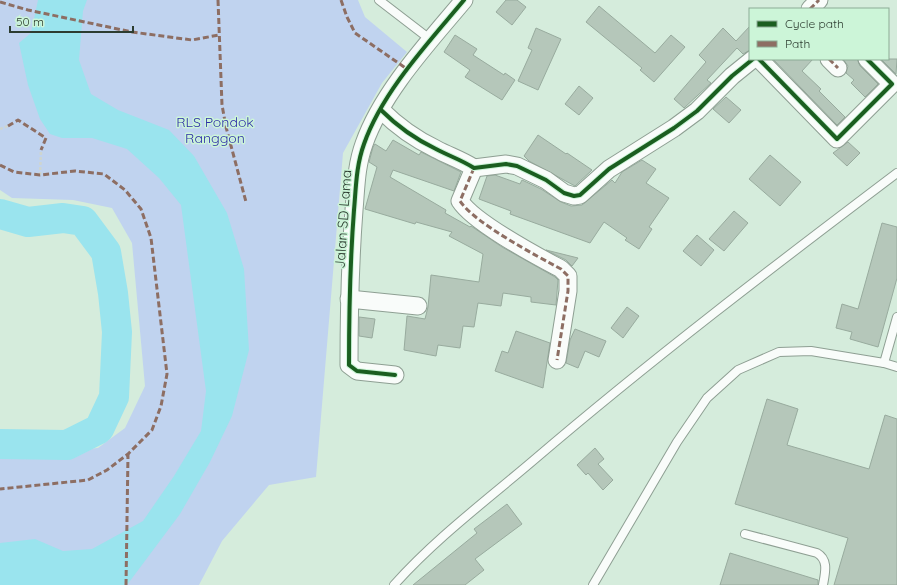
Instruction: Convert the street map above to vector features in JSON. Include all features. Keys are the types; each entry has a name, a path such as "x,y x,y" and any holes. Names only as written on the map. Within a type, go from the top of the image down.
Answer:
{"street":[{"name":"Jalan SD Lama","path":"395,375 357,371 348,365 350,258 358,165 364,143 381,110 407,69 464,0"},
{"path":"381,110 393,122 414,137 437,150 462,160 474,168 506,164 517,166 546,180 564,193 574,196 580,195 609,169 674,128 697,111 732,76 752,60"},
{"path":"760,60 837,139 892,84 868,60"},
{"path":"474,168 461,196 460,201 464,207 494,230 566,272 568,276 566,302 557,360"},
{"path":"349,299 418,306"}],"lane":[{"path":"379,0 431,40"},
{"path":"394,585 420,557 574,425 746,288 897,173"},
{"path":"884,363 897,317"},
{"path":"593,585 677,442 706,398 738,370 779,352 811,351 884,363 897,367"},
{"path":"745,534 817,552 822,556 825,562 823,585"}],"path":[{"path":"0,129 8,126"},
{"path":"40,175 41,150"}],"green space":[{"name":"RLS Pondok Ranggon","path":"0,0 358,0 365,17 407,52 382,83 343,153 316,477 269,485 222,541 199,585 0,585 0,458 98,448 125,428 145,386 132,243 112,208 73,200 12,198 0,190"}],"shaded area":[{"path":"38,0 87,0 83,11 79,60 91,94 118,110 169,130 194,156 227,213 244,269 249,350 232,416 210,462 180,514 127,585 0,585 0,543 35,539 63,551 92,549 143,521 174,476 201,431 206,391 181,205 159,178 127,149 92,138 62,138 50,134 40,119 28,85 19,43 31,33"}],"building":[{"path":"506,0 517,0 526,7 512,25 496,12"},
{"path":"599,6 655,53 671,35 685,47 654,82 640,70 642,68 586,22"},
{"path":"749,27 749,51 743,54 737,48 707,80 711,83 684,108 674,99 706,62 699,55 723,28 736,41"},
{"path":"536,28 561,39 538,90 518,81 532,50 528,48"},
{"path":"455,35 477,49 473,55 504,75 505,73 515,80 502,100 465,77 470,70 444,52"},
{"path":"897,59 896,74 882,60"},
{"path":"774,60 812,60 802,71 821,89 819,91 845,117 837,125"},
{"path":"844,60 857,60 860,66 878,84 865,97 851,83 854,80 846,73 848,66"},
{"path":"579,86 593,98 579,115 565,104"},
{"path":"726,97 741,110 729,123 713,109"},
{"path":"538,135 592,170 575,186 529,161 524,156"},
{"path":"393,140 419,155 421,152 461,172 454,191 393,170 390,177 446,210 445,213 470,227 471,226 502,247 555,277 558,280 556,305 531,302 531,297 503,293 501,306 478,303 474,327 463,326 460,348 438,345 436,356 404,350 407,316 425,319 428,307 431,275 479,282 483,254 449,236 452,232 416,222 415,224 365,209 377,167 369,162 373,147 375,144 386,151"},
{"path":"848,142 860,153 847,166 833,153"},
{"path":"770,155 801,182 780,206 749,179"},
{"path":"642,160 656,169 646,183 669,198 649,227 652,229 639,249 625,240 627,238 604,222 590,243 510,214 511,211 479,199 487,176 495,175 520,184 522,180 571,206 582,205 612,180 615,183 622,172"},
{"path":"734,211 748,223 724,251 709,239"},
{"path":"882,223 897,227 897,278 878,347 850,339 852,332 836,328 842,304 858,309"},
{"path":"697,235 714,250 701,266 683,251"},
{"path":"546,250 578,258 572,266 566,260"},
{"path":"627,307 639,316 623,338 611,328"},
{"path":"359,317 375,319 372,338 359,336"},
{"path":"575,329 606,341 599,357 585,351 578,368 566,363 570,340"},
{"path":"516,331 550,343 543,388 495,371 502,351 508,353"},
{"path":"767,399 798,409 787,445 869,469 885,415 897,419 897,585 834,585 848,538 735,504"},
{"path":"595,448 604,459 598,464 613,480 603,490 588,473 586,475 577,465"},
{"path":"507,504 522,524 475,559 484,570 465,585 413,585 477,533 474,529"},
{"path":"730,553 818,580 818,585 720,585"}],"waterway":[{"path":"0,214 28,222 63,218 83,221 106,252 113,293 117,332 114,397 99,429 67,445 0,444"}],"marked path":[{"path":"218,0 222,105 226,127 246,202"},
{"path":"341,0 355,33 407,69"},
{"path":"811,8 819,0"},
{"path":"0,2 28,10 132,32 192,40 219,35"},
{"path":"830,60 838,68"},
{"path":"8,126 18,120 46,138 41,150"},
{"path":"0,165 14,172 40,175 75,171 104,174 125,190 141,209 151,238 167,374 161,406 152,430 128,454 107,470 88,480 0,489"},
{"path":"474,168 460,201 467,210 492,229 522,248 561,269 568,276 568,291 557,360"},
{"path":"126,585 128,454"}],"cycle path":[{"path":"395,375 357,371 349,365 352,249 359,160 364,144 382,105 422,50 464,0"},
{"path":"381,110 400,127 428,145 474,168 506,164 517,166 546,180 564,193 574,196 580,195 609,169 674,128 697,111 732,76 752,60"},
{"path":"760,60 837,139 892,84 868,60"}]}
